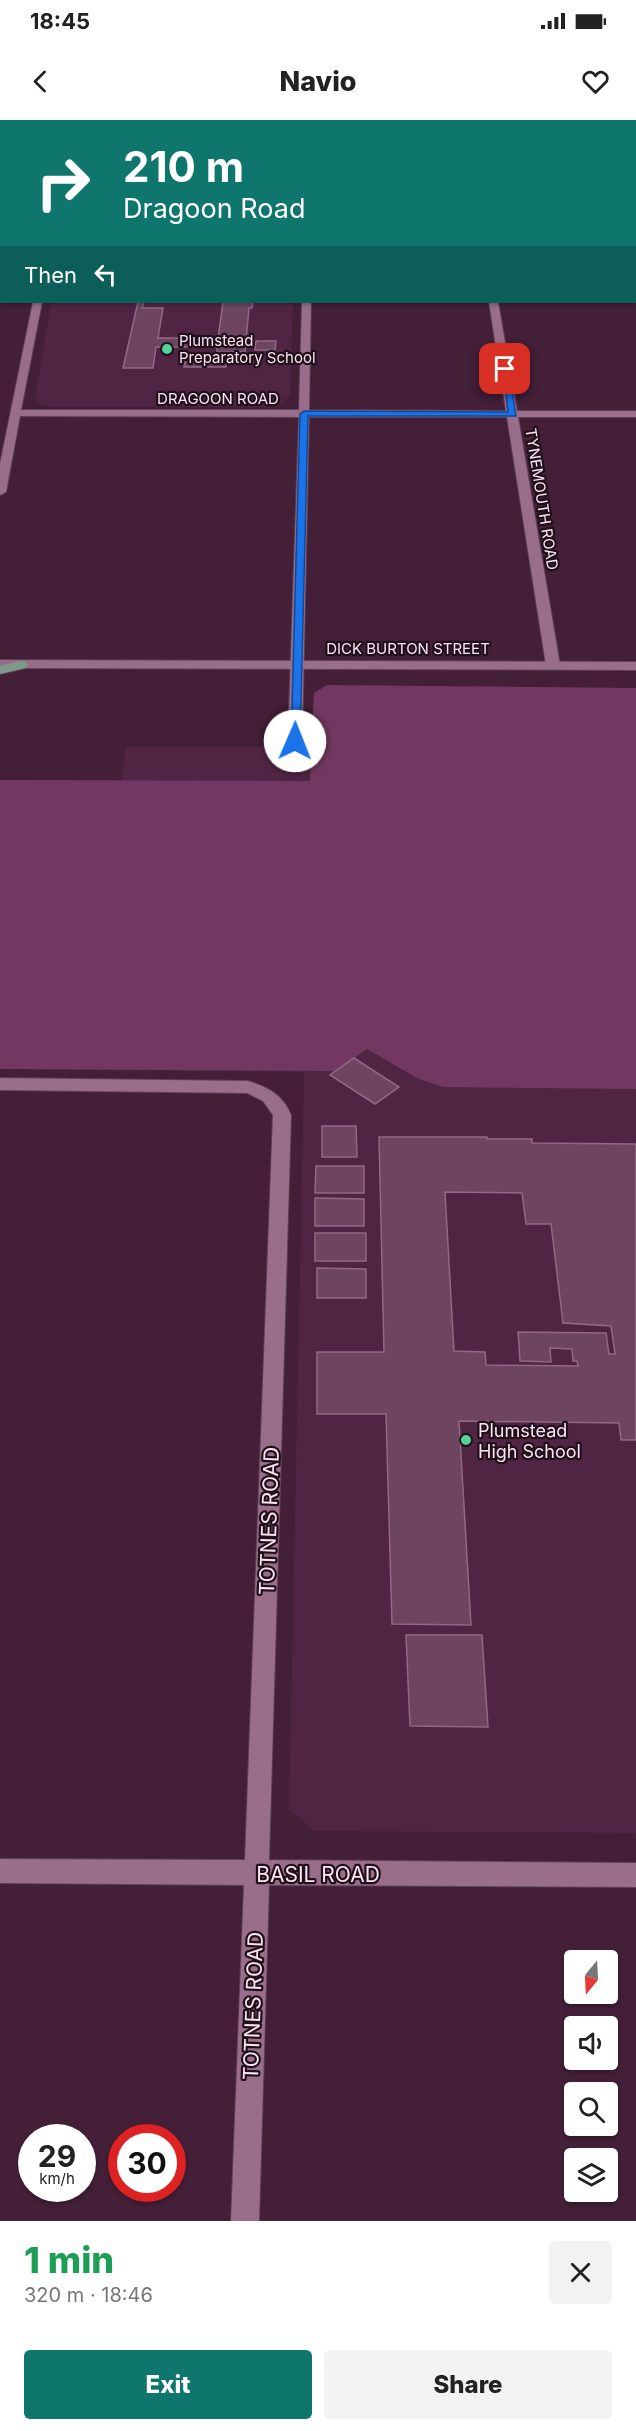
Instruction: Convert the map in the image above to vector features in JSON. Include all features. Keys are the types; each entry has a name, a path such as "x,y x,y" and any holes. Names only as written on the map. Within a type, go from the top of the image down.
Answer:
{"main road":[{"path":"0,670 21,665"}],"street":[{"path":"0,492 37,303"},
{"path":"295,741 307,303"},
{"name":"TYNEMOUTH ROAD","path":"494,303 553,665"},
{"name":"DRAGOON ROAD","path":"16,413 636,414"},
{"name":"DICK BURTON STREET","path":"0,664 636,666"},
{"name":"TOTNES ROAD","path":"0,1084 236,1086 259,1090 275,1100 282,1115 245,2221"},
{"name":"BASIL ROAD","path":"0,1871 636,1875"}],"shaded area":[{"name":"Plumstead Preparatory School","path":"51,303 293,303 290,396 281,403 267,407 51,407 40,404 35,398"},
{"name":"Plumstead High School","path":"327,685 636,688 636,1833 314,1831 289,1809 304,1072 0,1069 0,780 121,780 126,747 311,747 314,693"},
{"path":"327,685 636,688 636,1089 443,1087 417,1078 367,1049 336,1071 0,1069 0,780 310,781 314,693"}],"building":[{"path":"138,303 144,303 142,308 163,308 158,338 218,338 223,303 253,303 252,308 249,308 245,352 217,352 217,347 156,347 153,368 123,368"},
{"path":"256,341 276,341 275,350 255,350"},
{"path":"186,357 227,357 226,367 184,367"},
{"path":"354,1058 399,1087 375,1104 330,1075"},
{"path":"322,1126 356,1126 357,1157 322,1157"},
{"path":"379,1137 487,1137 487,1139 532,1139 532,1143 636,1144 636,1440 621,1440 619,1423 459,1421 471,1625 392,1624 386,1414 317,1414 317,1352 384,1352","holes":["445,1192 522,1193 526,1224 551,1224 563,1323 611,1326 615,1354 609,1354 606,1333 518,1332 520,1361 551,1362 550,1348 572,1349 573,1361 577,1361 578,1366 486,1365 485,1352 454,1351"]},
{"path":"316,1166 364,1166 364,1193 315,1193"},
{"path":"315,1198 364,1199 364,1226 315,1226"},
{"path":"315,1233 366,1233 366,1261 315,1261"},
{"path":"317,1268 366,1269 366,1298 317,1298"},
{"path":"406,1635 482,1635 488,1727 410,1726"}],"place":[{"name":"Plumstead Preparatory School","path":"167,349"},
{"name":"Plumstead High School","path":"466,1440"}],"route":[{"path":"295,741 304,414 513,414 505,369"}]}
